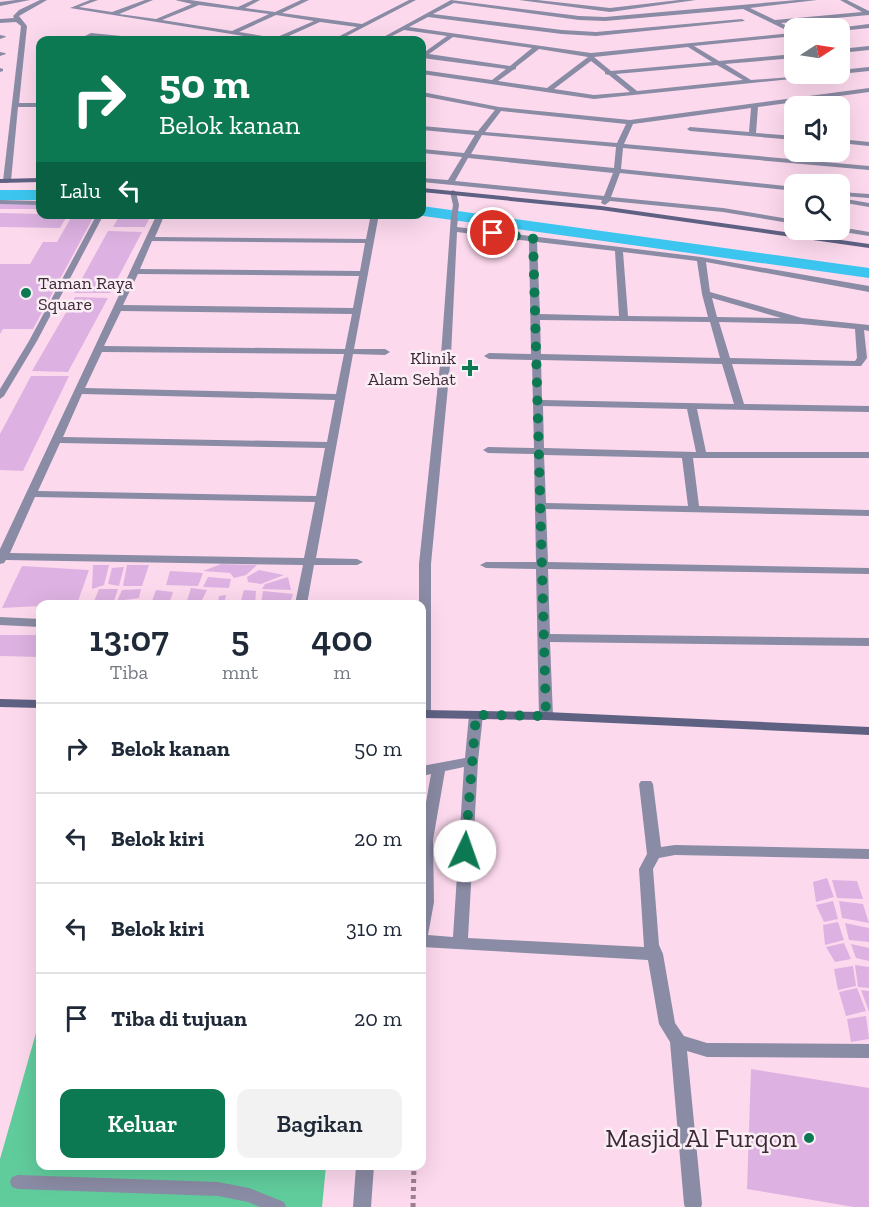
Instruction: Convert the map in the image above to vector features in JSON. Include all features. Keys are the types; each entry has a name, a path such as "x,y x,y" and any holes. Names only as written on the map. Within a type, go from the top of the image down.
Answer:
{"street":[{"path":"0,4 27,0"},
{"path":"16,20 16,16 21,11 44,0"},
{"path":"95,0 74,8 251,36"},
{"path":"112,15 150,0"},
{"path":"178,0 364,27"},
{"path":"154,21 213,0"},
{"path":"240,8 257,0"},
{"path":"232,33 306,0"},
{"path":"344,36 413,0"},
{"path":"522,0 603,10 693,0"},
{"path":"615,0 616,8"},
{"path":"388,36 454,1 579,18 605,19 814,0"},
{"path":"843,0 869,13"},
{"path":"744,6 784,28"},
{"path":"701,10 723,23"},
{"path":"773,22 869,13"},
{"path":"428,15 562,32 596,34 742,21"},
{"path":"0,21 16,20 24,26 16,105 4,181 36,180"},
{"path":"284,36 318,20"},
{"path":"850,29 869,26"},
{"path":"403,28 538,47 591,57 784,34"},
{"path":"426,52 452,35"},
{"path":"690,46 718,65 750,82"},
{"path":"492,83 538,47"},
{"path":"850,50 869,48"},
{"path":"426,56 514,68"},
{"path":"591,57 607,73 636,93"},
{"path":"547,91 591,57"},
{"path":"607,73 718,65 784,57"},
{"path":"850,63 866,69"},
{"path":"850,71 866,69"},
{"path":"426,73 594,97 784,79"},
{"path":"816,96 869,90"},
{"path":"426,95 478,106"},
{"path":"426,101 630,122 784,100"},
{"path":"752,134 755,104"},
{"path":"16,105 36,105"},
{"path":"451,181 479,134 499,109"},
{"path":"681,151 694,113"},
{"path":"601,208 617,172 620,146 630,122"},
{"path":"426,128 869,168"},
{"path":"690,129 784,137"},
{"path":"850,142 869,144"},
{"path":"0,150 9,149"},
{"path":"426,151 784,189"},
{"path":"426,180 723,210 784,220"},
{"path":"426,190 601,208 869,246"},
{"path":"850,194 869,196"},
{"path":"850,202 869,206"},
{"path":"159,219 1,559 357,562"},
{"path":"302,600 374,219"},
{"path":"425,600 426,564 446,355 454,223 533,238 700,259 869,289"},
{"path":"850,231 869,234"},
{"path":"533,238 546,716"},
{"path":"149,239 370,241"},
{"path":"619,248 624,318"},
{"path":"700,259 706,294 739,405"},
{"path":"134,271 363,274"},
{"path":"706,294 801,321"},
{"path":"117,308 356,311"},
{"path":"489,356 858,364 862,358 864,328 801,321 535,317"},
{"path":"98,349 386,352"},
{"path":"79,391 340,397"},
{"path":"537,403 869,409"},
{"path":"691,405 702,455"},
{"path":"57,440 331,445"},
{"path":"488,450 687,455 869,455"},
{"path":"687,455 694,510"},
{"path":"31,494 321,499"},
{"path":"540,506 869,513"},
{"path":"486,565 869,572"},
{"path":"0,621 36,623"},
{"path":"544,638 869,642"},
{"path":"0,703 36,704"},
{"path":"426,714 546,716 869,731"},
{"path":"460,942 476,715"},
{"path":"426,770 471,761"},
{"path":"426,902 426,840 440,767"},
{"path":"645,784 654,854 646,869 651,945 655,954 667,1024 678,1041 693,1204"},
{"path":"654,854 675,850 869,854"},
{"path":"426,941 655,954"},
{"path":"678,1041 707,1050 869,1051"},
{"path":"362,1207 365,1170"}],"lane":[{"path":"453,192 456,205 454,223"},
{"path":"0,202 36,202"},
{"path":"0,396 33,341 98,219"},
{"path":"18,1182 218,1189 249,1195 278,1207"}],"path":[{"path":"413,1207 414,1170"}],"green space":[{"path":"36,1033 36,1170 326,1170 322,1207 0,1207 0,1159"}],"building":[{"path":"0,204 36,204 36,209 0,209"},
{"path":"0,213 36,214 36,219 65,219 60,228 0,227"},
{"name":"Taman Raya Square","path":"70,219 92,219 33,329 3,329 0,334 0,264 30,264 43,242 57,242"},
{"path":"118,219 149,219 145,227 113,227"},
{"path":"108,231 142,232 110,293 74,293"},
{"path":"75,297 108,298 68,372 32,371"},
{"path":"31,376 69,376 23,471 0,470 0,434"},
{"path":"221,564 257,565 246,575 234,578 230,573 203,571"},
{"path":"93,565 109,565 104,585 92,589"},
{"path":"127,565 149,565 142,586 123,586"},
{"path":"22,566 89,570 78,600 36,600 36,606 2,608"},
{"path":"124,567 119,586 108,584 112,568"},
{"path":"259,570 284,575 261,584 248,582 247,577"},
{"path":"170,571 203,573 198,586 166,585"},
{"path":"208,577 231,579 229,588 203,587"},
{"path":"288,577 291,590 262,589 265,584"},
{"path":"191,588 207,590 202,600 187,600"},
{"path":"99,589 118,589 114,600 95,600"},
{"path":"141,589 139,598 117,600 122,590"},
{"path":"156,590 173,592 170,600 152,600"},
{"path":"244,590 256,591 255,600 241,600"},
{"path":"263,591 293,594 291,600 262,600"},
{"path":"226,595 225,600 218,600 219,596"},
{"path":"0,635 36,635 36,657 0,656"},
{"path":"827,878 834,897 816,902 813,882"},
{"path":"832,880 857,881 863,899 837,898"},
{"path":"833,901 838,919 824,922 816,905"},
{"path":"839,901 863,904 869,923 842,918"},
{"path":"838,922 844,940 825,945 823,925"},
{"path":"845,923 869,928 869,942 849,940"},
{"path":"844,943 851,959 835,962 826,947"},
{"path":"851,944 869,948 869,961 856,958"},
{"path":"855,965 869,967 869,988 858,987"},
{"path":"853,966 856,986 838,990 834,969"},
{"path":"857,988 866,1011 846,1016 839,992"},
{"path":"861,990 869,991 869,1012"},
{"path":"866,1016 869,1039 851,1042 847,1019"},
{"name":"Masjid Al Furqon","path":"751,1069 869,1088 869,1207 854,1207 747,1189"}],"waterway":[{"path":"0,195 36,195"},
{"path":"426,212 869,273"}],"place":[{"name":"Taman Raya Square","path":"26,293"},
{"name":"Klinik Alam Sehat","path":"470,368"},
{"name":"Masjid Al Furqon","path":"809,1138"}],"route":[{"path":"465,851 476,715 546,716 533,238 493,233"}]}
